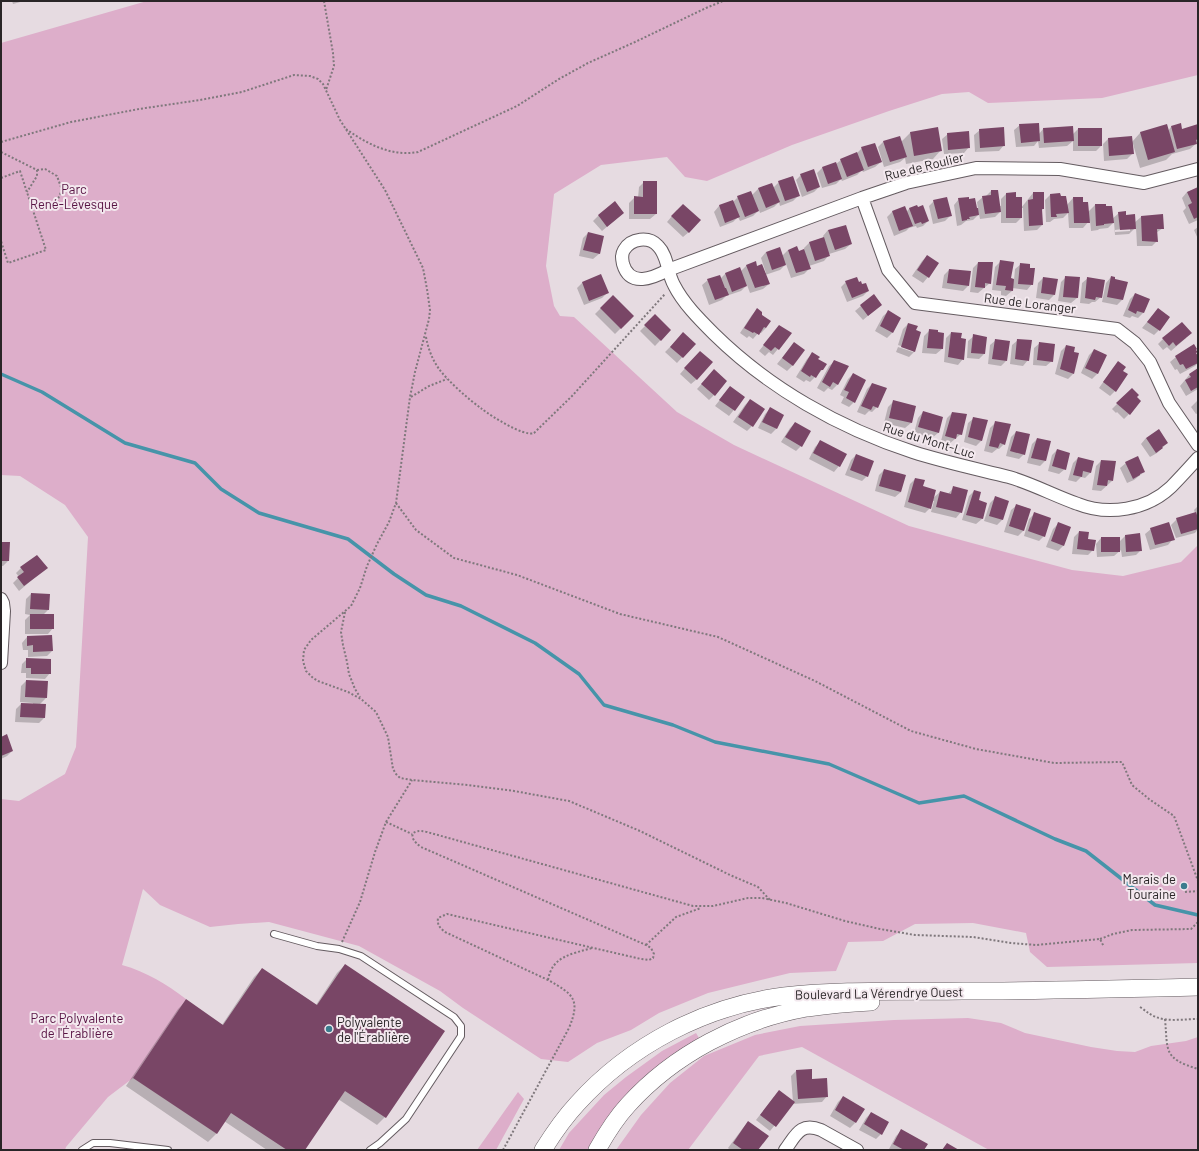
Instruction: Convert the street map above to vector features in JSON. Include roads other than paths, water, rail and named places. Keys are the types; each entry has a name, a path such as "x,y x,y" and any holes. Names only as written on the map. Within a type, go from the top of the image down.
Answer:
{"main road":[{"name":"Boulevard La Vérendrye Ouest","path":"543,1150 576,1105 606,1075 652,1042 680,1027 711,1014 744,1004 807,994 846,992 1013,991 1198,987"},
{"path":"597,1150 606,1135 628,1106 654,1079 700,1047 742,1028 784,1013 807,1008 1013,991"}],"street":[{"name":"Rue de Roulier","path":"668,270 906,183 976,168 1060,169 1144,183 1198,169"},
{"name":"Rue de Loranger","path":"862,198 888,270 915,303 1117,329 1135,343 1150,362 1169,403 1198,445"},
{"name":"Rue du Mont-Luc","path":"668,270 674,285 691,310 710,330 741,358 767,378 797,399 857,431 913,452 1023,481 1077,504 1096,510 1117,510 1149,501 1170,488 1198,458"},
{"path":"1,599 4,611 1,662"},
{"path":"785,1150 797,1133 808,1127 821,1130 857,1150"}],"lane":[{"path":"274,934 317,946 339,949 361,956 454,1017 461,1026 461,1036 406,1119 380,1143 370,1150"},
{"path":"82,1150 93,1143 104,1143 168,1150"}],"waterway":[{"path":"1,374 42,392 125,443 195,463 221,489 259,513 348,539 394,574 426,595 461,606 535,643 579,674 604,705 673,725 715,742 829,764 919,803 964,796 1055,839 1086,851 1155,905 1198,915"}],"place":[{"name":"Marais de Touraine","path":"1184,886"},
{"name":"Polyvalente de l'Érablière","path":"329,1029"}],"park label":[{"name":"Parc René-Lévesque","path":"74,196"},
{"name":"Parc Polyvalente de l'Érablière","path":"77,1026"}]}
